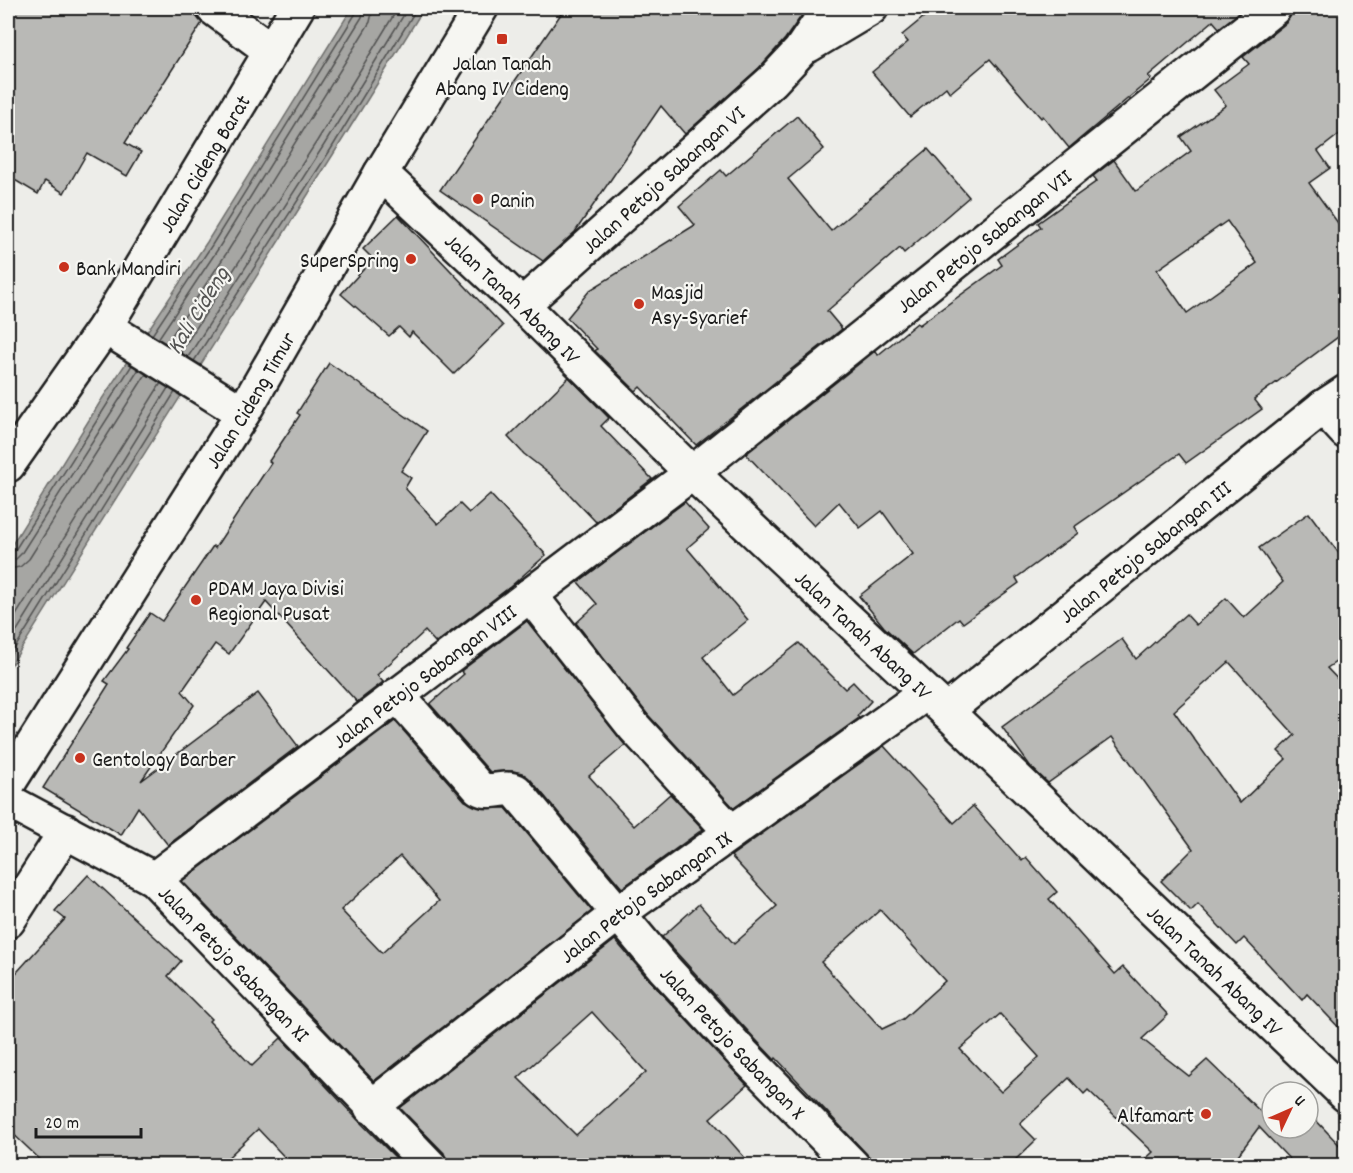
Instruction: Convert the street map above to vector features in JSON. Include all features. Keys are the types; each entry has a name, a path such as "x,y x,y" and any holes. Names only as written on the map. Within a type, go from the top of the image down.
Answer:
{"street":[{"path":"213,8 271,51"},
{"name":"Jalan Cideng Barat","path":"8,465 113,332 297,8"},
{"name":"Jalan Cideng Timur","path":"8,784 243,412 381,173 481,8"},
{"name":"Jalan Petojo Sabangan VI","path":"522,305 772,81 800,51 829,8"},
{"name":"Jalan Petojo Sabangan VI","path":"800,51 871,8"},
{"name":"Jalan Petojo Sabangan VII","path":"692,473 1274,8"},
{"name":"Jalan Tanah Abang IV","path":"381,173 522,305 692,473 936,702 1346,1095"},
{"path":"113,332 243,412"},
{"path":"1334,400 1346,432"},
{"name":"Jalan Petojo Sabangan III","path":"936,702 1334,400"},
{"name":"Jalan Petojo Sabangan VIII","path":"154,879 692,473"},
{"path":"530,595 634,727 731,832"},
{"name":"Jalan Petojo Sabangan X","path":"397,695 479,788 484,791 507,788 516,791 663,967 743,1054 853,1166"},
{"name":"Jalan Petojo Sabangan IX","path":"371,1107 619,913 731,832 936,702"},
{"name":"Jalan Petojo Sabangan XI","path":"8,801 154,879 430,1166"},
{"path":"8,921 66,831"}],"water":[{"name":"Kali Cideng","path":"352,8 424,8 8,670 8,551 102,399 207,242"}],"building":[{"path":"14,8 195,8 196,16 202,23 125,143 141,152 127,176 87,153 64,193 45,181 38,194 8,176 8,17"},
{"path":"565,8 807,8 785,39 759,68 685,134 661,106 575,232 543,261 440,190"},
{"path":"935,8 1245,8 1219,28 1213,21 1148,76 1151,79 1069,148 990,59 950,93 946,87 910,117 872,72 908,42 902,35"},
{"path":"1292,8 1346,8 1346,129 1318,151 1330,168 1309,183 1346,234 1346,331 1254,399 1262,409 1186,463 1179,454 1074,527 1078,533 1016,578 1019,583 963,623 959,618 913,654 884,627 859,596 913,554 882,511 860,528 839,502 814,526 746,454 875,351 878,355 917,323 919,325 1002,265 998,259 1041,227 1038,223 1097,181 1093,176 1114,160 1136,191 1191,151 1181,137 1226,105 1214,90 1249,64 1243,57 1286,23","holes":["1227,221 1257,263 1187,313 1157,270"]},
{"path":"797,116 824,149 788,179 831,231 928,149 969,197 904,253 900,248 827,311 842,329 696,445 640,387 636,391 595,351 597,349 567,318 590,290 695,225 679,206 721,170 726,176"},
{"path":"398,215 503,326 454,374 412,332 409,337 399,327 389,336 341,294 373,259 363,249"},
{"path":"329,363 427,431 401,471 411,478 405,488 438,524 460,504 469,513 490,494 546,555 510,587 436,643 425,631 377,675 383,682 357,702 266,602 229,654 215,644 182,691 194,705 141,781 258,693 298,746 168,845 138,807 121,835 43,788 109,684 104,681 128,649 126,648 150,613 162,621 213,546 215,548 271,463 269,461 300,415 297,413"},
{"path":"569,377 609,418 601,426 652,479 596,522 551,475 524,454 508,437"},
{"path":"685,502 709,529 687,548 748,620 703,657 733,695 799,643 845,689 853,682 871,701 857,716 859,718 734,808 648,715 576,623 597,604 578,582"},
{"path":"1309,513 1346,563 1346,655 1327,668 1346,688 1346,1035 1307,994 1302,1000 1244,938 1237,945 1198,904 1191,911 1161,881 1193,849 1112,737 1048,783 1031,767 1002,727 1122,639 1136,659 1186,614 1196,625 1226,598 1244,618 1283,582 1259,548","holes":["1229,662 1295,735 1278,751 1286,759 1240,803 1174,711"]},
{"path":"527,621 625,745 589,776 634,826 670,794 703,829 622,888 530,779 522,773 513,771 490,772 430,704 464,674 461,671"},
{"path":"395,721 465,801 481,808 506,808 592,911 374,1081 182,881","holes":["400,856 439,901 382,953 341,910"]},
{"path":"884,746 954,823 973,806 1022,861 1026,857 1057,892 1049,899 1115,974 1123,967 1168,1015 1142,1039 1189,1076 1207,1060 1260,1111 1260,1128 1230,1166 1138,1166 1153,1152 1088,1090 1084,1094 1069,1078 1020,1124 1036,1140 1009,1166 878,1166 776,1058 775,1060 757,1041 662,937 699,904 734,944 777,906 731,856","holes":["880,910 945,981 903,1019 882,1029 821,962","1000,1014 1039,1057 1001,1092 960,1049"]},
{"path":"88,875 181,961 168,976 211,1019 209,1021 252,1066 281,1038 404,1166 293,1166 258,1129 219,1166 47,1166 8,1129 8,982 65,919 55,911"},
{"path":"615,940 747,1085 710,1118 752,1166 448,1166 444,1153 400,1108","holes":["592,1012 646,1072 576,1135 518,1078"]},
{"path":"1320,1125 1346,1152 1346,1166 1296,1166 1271,1140 1320,1140"}],"place":[{"name":"Jalan Tanah Abang IV Cideng","path":"502,39"},
{"name":"Panin","path":"478,199"},
{"name":"SuperSpring","path":"411,259"},
{"name":"Bank Mandiri","path":"64,267"},
{"name":"Masjid Asy-Syarief","path":"639,304"},
{"name":"PDAM Jaya Divisi Regional Pusat","path":"196,600"},
{"name":"Gentology Barber","path":"80,758"},
{"name":"Alfamart","path":"1206,1114"}]}
